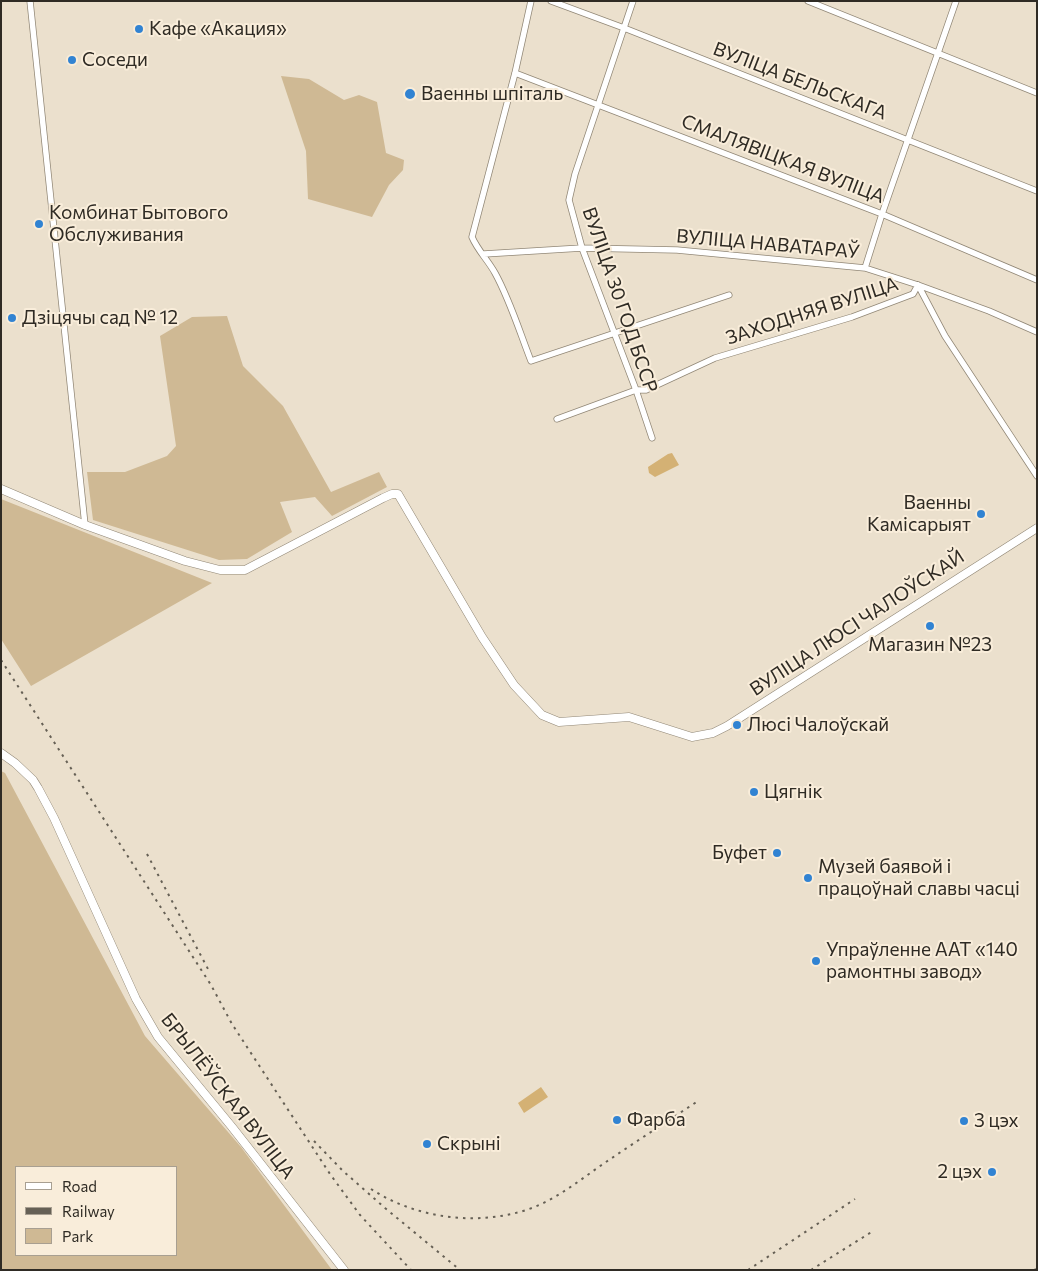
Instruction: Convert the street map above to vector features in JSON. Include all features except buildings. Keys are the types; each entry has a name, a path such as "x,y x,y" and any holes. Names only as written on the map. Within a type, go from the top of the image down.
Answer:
{"street":[{"path":"1,489 84,525 30,1"},
{"path":"531,1 515,73 472,237 476,248 484,254 496,275 531,361 729,295"},
{"name":"ВУЛІЦА БЕЛЬСКАГА","path":"551,1 1037,191"},
{"name":"ВУЛІЦА 30 ГОД БССР","path":"633,1 574,174 570,200 582,248 636,390 652,438"},
{"path":"808,1 1037,93"},
{"path":"865,268 956,1"},
{"name":"СМАЛЯВІЦКАЯ ВУЛІЦА","path":"515,73 882,214 1037,280"},
{"name":"ВУЛІЦА НАВАТАРАЎ","path":"484,254 582,248 677,250 865,268 989,311 1037,332"},
{"name":"ЗАХОДНЯЯ ВУЛІЦА","path":"556,419 636,390 646,390 715,358 892,303 913,294 918,285"},
{"name":"ЗАХОДНЯЯ ВУЛІЦА","path":"918,285 945,336 1037,476"},
{"name":"ВУЛІЦА ЛЮСІ ЧАЛОЎСКАЙ","path":"84,525 185,561 220,570 245,570 383,498 392,494 398,494 487,645 514,684 542,715 559,722 629,717 692,737 713,733 726,726 1036,531"},
{"name":"БРЫЛЁЎСКАЯ ВУЛІЦА","path":"1,754 15,763 33,780 38,788 54,818 136,999 158,1037 232,1127 344,1270"}],"green space":[{"path":"281,76 309,79 344,100 359,95 377,102 386,153 404,160 403,170 389,185 372,217 308,199 306,151"},
{"path":"227,316 243,366 283,406 331,492 379,472 387,487 332,516 315,497 280,502 292,532 247,559 219,560 93,520 87,472 125,472 167,456 176,446 160,336 192,317"},
{"path":"1,499 212,583 31,686 1,639"},
{"path":"1,771 5,773 145,1036 241,1147 332,1270 1,1270"}],"shaded area":[{"path":"672,453 679,465 655,477 649,473 648,467"},
{"path":"541,1087 548,1097 524,1113 518,1103"}],"railway":[{"path":"1,660 211,985 232,1024 330,1174 360,1215 411,1270"},
{"path":"147,854 208,969"},
{"path":"371,1189 408,1207 449,1217 470,1218 512,1214 542,1204 560,1194 698,1101"},
{"path":"314,1141 343,1171 460,1270"},
{"path":"748,1270 855,1199"},
{"path":"811,1270 873,1231"}],"place":[{"name":"Кафе «Акация»","path":"139,29"},
{"name":"Соседи","path":"72,60"},
{"name":"Ваенны шпіталь","path":"410,94"},
{"name":"Комбинат Бытового Обслуживания","path":"39,224"},
{"name":"Дзіцячы сад № 12","path":"12,318"},
{"name":"Ваенны Камісарыят","path":"981,514"},
{"name":"Магазин №23","path":"930,626"},
{"name":"Люсі Чалоўскай","path":"737,725"},
{"name":"Цягнік","path":"754,792"},
{"name":"Буфет","path":"777,853"},
{"name":"Музей баявой і працоўнай славы часці","path":"808,878"},
{"name":"Упраўленне ААТ «140 рамонтны завод»","path":"816,961"},
{"name":"Фарба","path":"617,1120"},
{"name":"3 цэх","path":"964,1121"},
{"name":"Скрыні","path":"427,1144"},
{"name":"2 цэх","path":"992,1172"}]}
